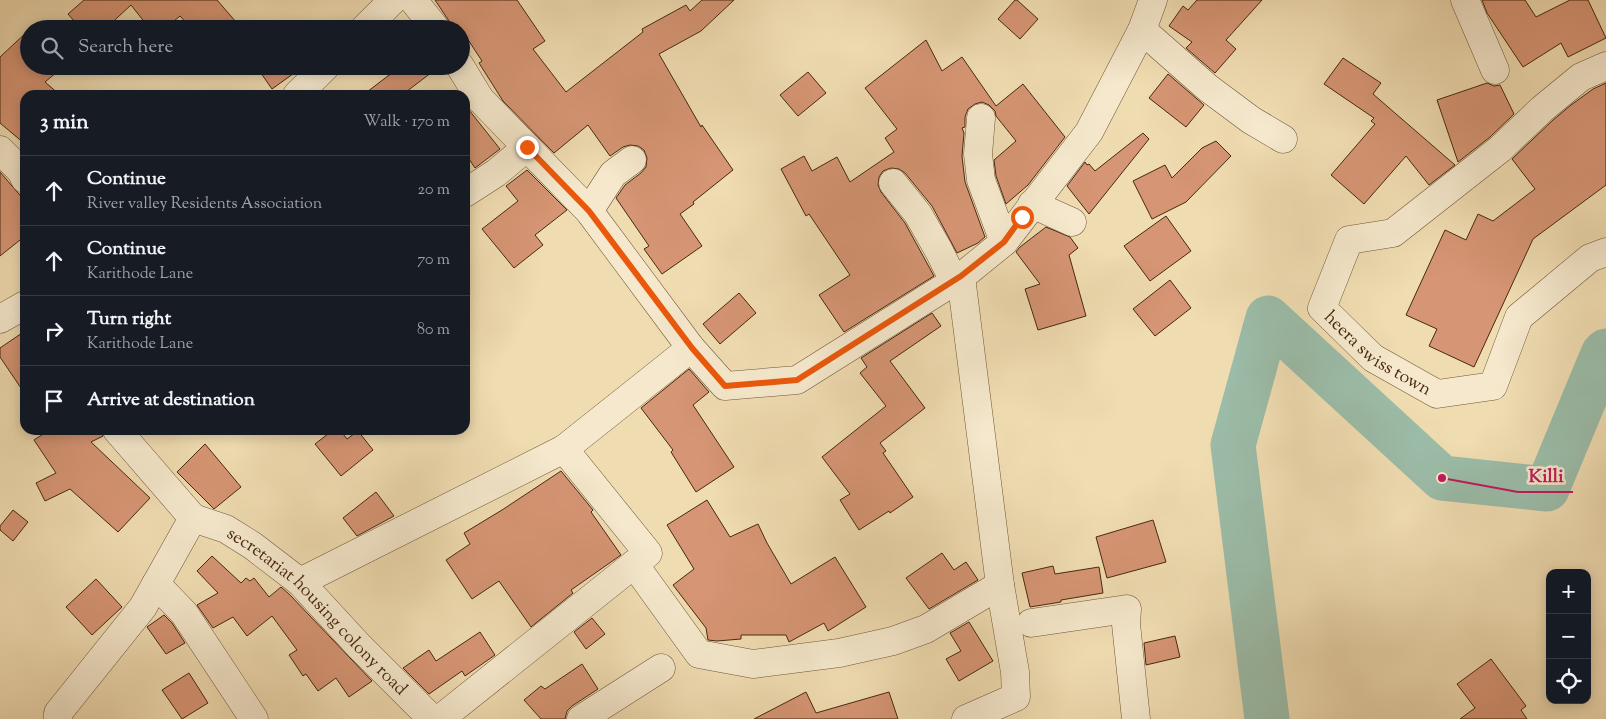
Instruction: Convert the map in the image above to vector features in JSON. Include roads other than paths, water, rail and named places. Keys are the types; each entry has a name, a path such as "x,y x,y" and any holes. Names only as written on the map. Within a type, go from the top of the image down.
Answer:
{"street":[{"path":"373,20 393,0"},
{"path":"413,0 429,20"},
{"path":"465,75 480,99 589,211 692,348 725,386 797,380 958,279 1004,242 1089,132 1142,30 1153,0"},
{"path":"1465,0 1495,70"},
{"path":"1142,30 1208,88 1251,120 1283,140"},
{"name":"heera swiss town","path":"1606,66 1581,77 1542,109 1500,149 1393,233 1349,240 1322,308 1374,358 1438,394 1493,386 1519,317 1590,258 1606,252"},
{"path":"302,90 317,75"},
{"path":"980,118 978,154 981,180 1004,242"},
{"path":"470,190 496,173 527,147"},
{"path":"0,150 20,171"},
{"path":"589,211 613,174 632,160"},
{"path":"893,183 918,214 939,251 958,279 1014,672 1016,697 966,719"},
{"path":"1032,204 1072,222"},
{"path":"0,319 20,308"},
{"path":"300,582 564,450 692,348"},
{"path":"56,717 143,607 193,518 121,435"},
{"path":"440,719 648,552 564,450"},
{"name":"secretariat housing colony road","path":"193,518 226,529 253,546 300,582 359,646 432,719"},
{"path":"634,564 699,654 753,664 839,653 893,641 926,629 1000,584"},
{"path":"156,584 184,613 254,719"},
{"path":"1031,623 1127,609 1126,624 1136,719"},
{"path":"581,719 661,668"}],"waterway":[{"path":"1267,719 1233,445 1268,318 1442,478 1547,489 1603,354 1606,351"}],"place":[{"name":"Killi","path":"1442,478"}]}
